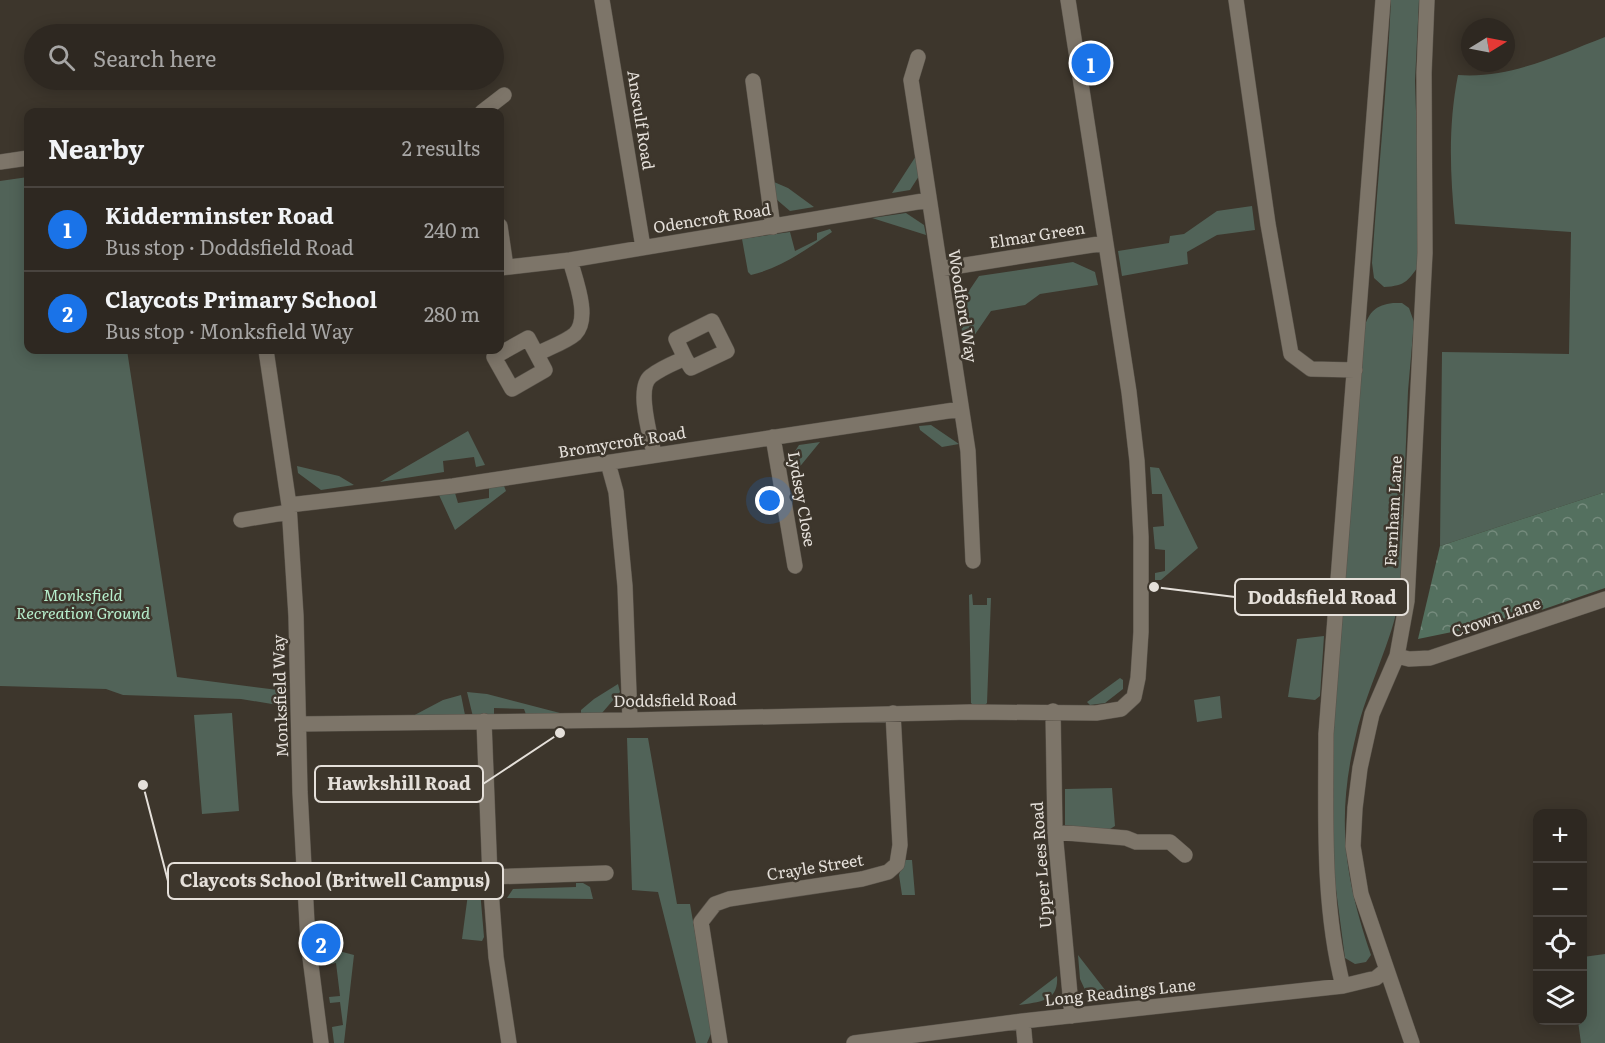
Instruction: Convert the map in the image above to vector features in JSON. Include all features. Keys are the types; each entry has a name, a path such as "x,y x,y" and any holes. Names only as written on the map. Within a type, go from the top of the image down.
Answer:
{"street":[{"name":"Ansculf Road","path":"602,0 643,247"},
{"name":"Doddsfield Road","path":"300,724 1121,710 1134,697 1138,678 1141,632 1141,537 1137,461 1127,381 1068,0"},
{"path":"1236,0 1268,224 1292,354 1311,369 1355,370"},
{"path":"1343,986 1335,952 1326,844 1326,734 1383,0"},
{"name":"Farnham Lane","path":"1412,1043 1361,894 1353,836 1354,808 1360,768 1372,714 1396,656 1407,601 1425,253 1424,73 1427,0"},
{"name":"Woodford Way","path":"918,57 911,80 968,451 973,561"},
{"path":"753,81 773,227"},
{"path":"487,108 504,95"},
{"path":"0,162 24,159"},
{"name":"Odencroft Road","path":"504,267 570,260 929,200"},
{"name":"Elmar Green","path":"939,269 1105,243"},
{"path":"537,354 574,334 581,324 582,303 570,260"},
{"name":"Monksfield Way","path":"267,354 289,508 296,616 300,792 308,942 321,1043"},
{"path":"654,454 644,399 644,385 649,376 685,357"},
{"name":"Bromycroft Road","path":"241,520 289,508 453,486 961,409"},
{"name":"Lydsey Close","path":"773,437 795,566"},
{"path":"608,463 616,492 625,586 630,720"},
{"name":"Crown Lane","path":"1396,656 1409,659 1430,658 1605,599"},
{"name":"Upper Lees Road","path":"1053,711 1055,832 1072,1016"},
{"name":"Crayle Street","path":"720,1043 701,922 715,904 729,899 862,879 888,872 897,864 900,845 893,713"},
{"path":"484,721 490,878 496,957 509,1043"},
{"path":"1055,832 1126,838 1136,842 1170,842 1185,855"},
{"path":"490,878 606,873"},
{"name":"Long Readings Lane","path":"854,1043 1023,1021 1343,986 1376,978 1386,970"},
{"path":"1023,1021 1025,1043"}],"green space":[{"path":"1391,0 1419,0 1415,81 1421,262 1406,281 1384,287 1374,278 1372,263"},
{"path":"1605,37 1605,492 1440,546 1442,352 1569,354 1571,232 1455,224 1451,150 1458,75 1515,72 1515,69 1552,58"},
{"path":"916,156 919,176 910,190 892,193"},
{"name":"Monksfield Recreation Ground","path":"24,178 24,354 128,354 177,677 286,691 284,706 241,699 123,695 106,689 0,686 0,181"},
{"path":"774,182 788,188 814,207 790,211 776,199"},
{"path":"1252,206 1255,230 1217,235 1187,252 1188,264 1122,276 1118,251 1169,243 1170,236 1184,234 1217,211"},
{"path":"906,213 924,225 926,235 872,218"},
{"path":"830,229 832,232 783,263 751,275 748,272 742,239 790,232 795,251 817,240 817,233"},
{"path":"1073,262 1095,272 1098,285 1040,294 1025,305 991,311 965,349 958,307 979,276"},
{"path":"1393,303 1402,303 1409,308 1414,322 1408,391 1400,595 1391,630 1356,735 1346,793 1345,820 1349,872 1354,899 1371,955 1366,962 1355,964 1345,958 1332,859 1329,752 1364,328 1374,310"},
{"path":"931,425 959,444 942,447 920,430 919,426"},
{"path":"468,431 485,465 476,467 474,457 443,461 444,472 380,482"},
{"path":"820,442 793,475 790,459 799,445"},
{"path":"297,466 339,476 354,485 321,490 298,473"},
{"path":"1150,467 1159,468 1198,548 1161,580 1155,580 1155,573 1165,571 1165,550 1155,549 1153,527 1164,526 1162,494 1152,494"},
{"path":"504,486 506,491 455,530 439,495 455,493 458,503 489,498 489,488"},
{"path":"1605,492 1605,588 1515,619 1418,639 1440,546"},
{"path":"972,594 973,605 987,605 987,598 991,598 987,703 984,706 971,703 969,595"},
{"path":"1324,636 1320,696 1315,700 1288,697 1297,639"},
{"path":"1120,678 1123,680 1123,689 1105,703 1090,705 1087,702"},
{"path":"618,684 620,692 602,713 581,713 581,710 594,699"},
{"path":"467,692 487,694 560,713 561,718 528,720 524,709 494,708 494,721 474,721"},
{"path":"461,695 466,720 409,718 443,700"},
{"path":"1220,696 1222,718 1197,722 1194,700"},
{"path":"232,713 239,811 202,814 194,715"},
{"path":"627,738 648,738 677,904 690,904 712,1031 707,1043 696,1043 658,892 632,890"},
{"path":"1112,788 1115,826 1105,832 1065,830 1065,789"},
{"path":"904,860 912,860 915,895 902,895 899,875"},
{"path":"479,878 484,937 482,941 462,939 470,879"},
{"path":"576,883 583,883 590,887 593,899 507,898 513,889 576,887"},
{"path":"335,950 354,955 344,1043 334,1043 332,1027 343,1025 340,1002 330,1003 329,997 340,996 336,963 326,965 330,951"},
{"path":"1605,954 1605,1043 1581,1043 1579,1025 1587,1025 1587,956"},
{"path":"1078,955 1109,995 1096,996 1086,992 1080,979"},
{"path":"1057,976 1057,985 1051,996 1041,1001 1019,1005"}],"place":[{"name":"Kidderminster Road","path":"1091,63"},
{"name":"Doddsfield Road","path":"1154,587"},
{"name":"Hawkshill Road","path":"560,733"},
{"name":"Claycots School (Britwell Campus)","path":"143,785"},
{"name":"Claycots Primary School","path":"321,943"}]}
